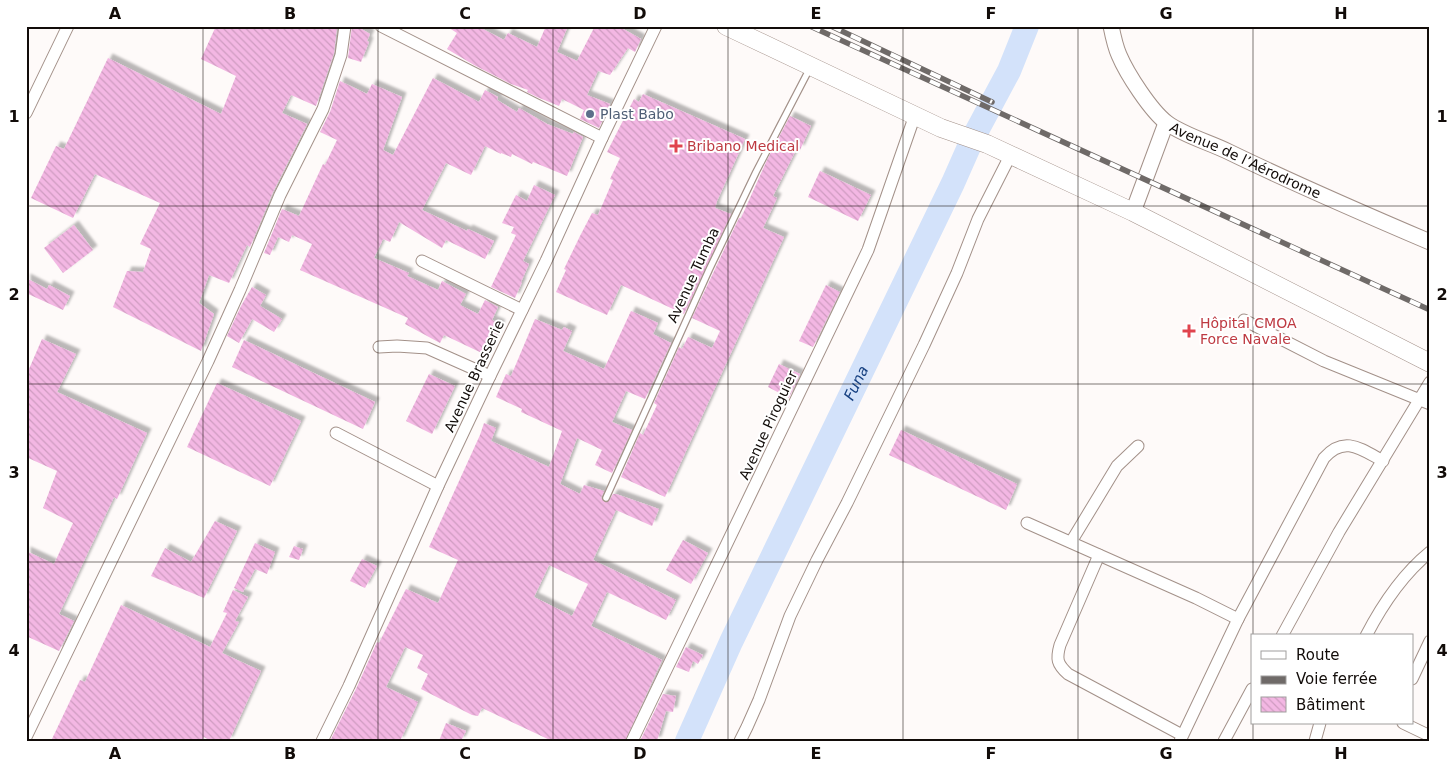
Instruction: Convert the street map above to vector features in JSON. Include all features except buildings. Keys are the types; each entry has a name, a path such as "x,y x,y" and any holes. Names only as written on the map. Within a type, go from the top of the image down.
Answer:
{"main road":[{"path":"726,26 941,128 987,144 1133,212 1430,363"},
{"name":"Avenue de l’Aérodrome","path":"1111,26 1119,56 1131,78 1150,105 1166,123 1270,172 1430,242"},
{"path":"1133,212 1166,123"}],"street":[{"path":"26,113 68,26"},
{"path":"26,737 208,361 280,195 323,109 341,55 346,26"},
{"path":"381,26 602,138"},
{"name":"Avenue Brasserie","path":"322,741 349,686 438,486 656,26"},
{"name":"Avenue Piroguier","path":"632,741 868,250 915,115"},
{"path":"740,741 759,700 790,616 924,346 978,219 1010,156"},
{"path":"422,261 522,310"},
{"path":"1244,320 1324,361 1425,401"},
{"path":"379,347 427,348 490,376"},
{"path":"1283,634 1339,532 1383,460 1425,401 1430,382"},
{"path":"336,433 438,486"},
{"path":"1099,555 1060,645 1057,654 1061,668 1068,674 1181,738 1238,619 1319,465 1328,452 1348,445 1383,460"},
{"path":"1071,542 1117,466 1138,446"},
{"path":"1027,523 1196,598 1238,619"},
{"path":"1367,634 1374,620 1394,591 1418,561 1430,552"},
{"path":"1414,675 1430,641"},
{"path":"1224,741 1251,691"},
{"path":"1316,741 1320,724"},
{"path":"1405,724 1430,736"}],"lane":[{"name":"Avenue Tumba","path":"606,498 709,270 756,172 811,66"}],"waterway":[{"name":"Funa","path":"687,741 731,642 972,140 1009,71 1027,26"}],"railway":[{"path":"810,26 1430,310"},
{"path":"831,26 992,102"}],"place":[{"name":"Plast Babo","path":"590,114"},
{"name":"Bribano Medical","path":"676,146"},
{"name":"Hôpital CMOA Force Navale","path":"1189,331"}]}
